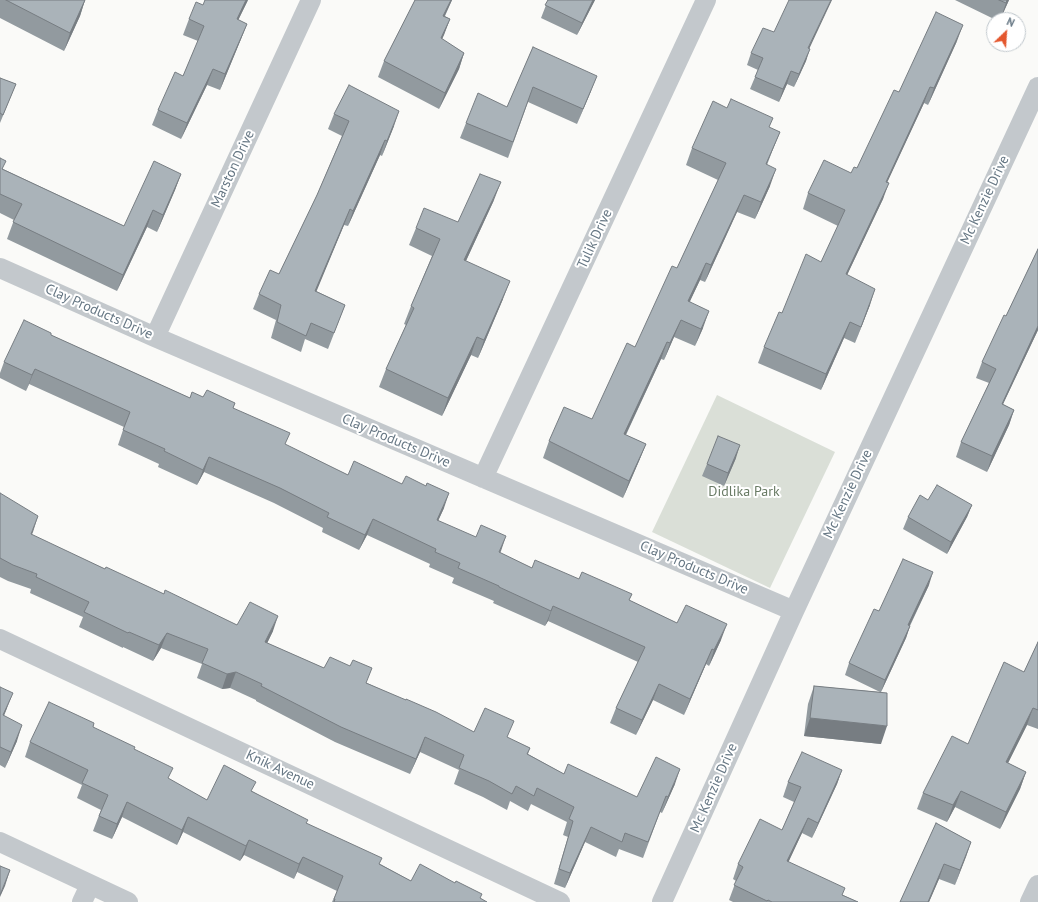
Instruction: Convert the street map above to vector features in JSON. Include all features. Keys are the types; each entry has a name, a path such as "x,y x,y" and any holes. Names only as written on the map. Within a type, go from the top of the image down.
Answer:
{"street":[{"name":"Marston Drive","path":"154,337 311,0"},
{"name":"Tulik Drive","path":"483,478 706,0"},
{"name":"Mc Kenzie Drive","path":"662,902 794,610 1038,87"},
{"name":"Clay Products Drive","path":"0,268 154,337 794,610"},
{"name":"Knik Avenue","path":"0,639 560,902"},
{"path":"0,842 86,893 128,902"},
{"path":"1030,902 1038,886"}],"green space":[{"name":"Didlika Park","path":"717,395 835,452 770,588 652,532"}],"building":[{"path":"6,0 85,0 70,33"},
{"path":"205,0 246,0 237,19 247,24 225,74 213,69 187,123 158,110 175,72 183,76 204,26 189,19 196,2 203,5"},
{"path":"415,0 451,0 443,16 450,19 441,38 464,53 445,93 384,61"},
{"path":"548,0 593,0 582,23 545,5"},
{"path":"789,0 831,0 808,48 810,49 799,74 791,71 783,89 755,77 763,58 751,53 763,28 774,32"},
{"path":"999,0 1007,0 1006,3"},
{"path":"936,12 963,25 934,88 930,87 886,182 889,183 846,274 875,289 861,327 850,322 826,374 764,347 779,312 782,313 806,254 821,262 845,210 808,193 824,160 851,173 854,167 857,168 894,90 899,92"},
{"path":"533,47 597,76 583,109 533,87 513,142 466,123 478,93 507,107"},
{"path":"0,78 16,84 3,115 0,113"},
{"path":"349,85 399,111 387,141 385,140 353,211 350,209 315,291 345,305 334,333 311,323 306,336 277,322 281,305 259,294 270,270 279,274 317,195 349,121 334,114"},
{"path":"731,99 773,118 769,127 780,132 766,164 776,169 761,202 744,195 711,265 706,263 688,301 709,311 701,329 681,320 670,343 667,342 624,434 646,444 629,481 549,441 564,407 592,419 627,343 635,347 672,266 677,268 726,163 692,148 713,101 727,108"},
{"path":"0,158 6,161 2,169 124,226 154,161 181,174 163,215 153,210 123,275 13,222 22,204 0,194"},
{"path":"480,174 501,182 464,260 510,281 484,340 477,337 448,398 386,369 414,308 411,306 440,239 416,228 424,208 458,222"},
{"path":"1038,249 1038,326 1002,404 1014,410 992,456 961,442 996,369 982,362"},
{"path":"24,320 51,333 51,335 190,398 192,392 203,397 207,390 235,403 233,408 290,433 285,444 348,475 354,461 402,484 406,476 426,486 427,483 449,493 437,520 476,537 481,525 506,536 499,552 532,568 535,560 579,579 582,572 632,594 629,600 677,623 686,605 727,624 714,650 712,649 690,699 659,684 642,720 616,708 645,647 553,606 551,611 458,568 460,563 435,552 436,549 373,519 365,535 327,517 329,513 280,488 209,457 203,470 164,451 165,449 123,430 130,412 35,369 32,375 4,362"},
{"path":"718,436 740,445 728,473 707,464"},
{"path":"937,485 972,505 951,542 908,517 920,495 928,500"},
{"path":"0,493 38,516 31,534 105,569 106,567 164,594 165,590 237,625 250,602 278,616 265,642 324,668 330,657 350,666 353,660 372,668 366,683 436,712 474,732 485,708 514,721 507,737 530,748 527,754 564,774 568,764 637,797 656,757 680,769 668,797 666,796 648,842 625,833 622,842 591,827 570,873 559,869 573,821 569,819 574,807 537,788 534,796 516,786 512,794 489,781 459,768 464,755 425,737 416,759 341,727 261,686 262,684 236,672 227,674 202,663 208,649 167,633 159,645 129,632 128,633 84,612 89,602 36,577 37,574 13,565 0,558"},
{"path":"903,559 933,572 908,625 910,626 885,680 849,663 874,609 879,611"},
{"path":"1038,642 1038,710 1033,708 1006,762 1026,772 1006,812 961,791 953,805 923,793 952,736 968,744 1004,662 1024,672"},
{"path":"814,686 887,693 887,726 810,718"},
{"path":"0,687 13,693 3,715 22,725 11,752 0,747"},
{"path":"49,702 94,723 93,727 135,747 134,749 173,768 168,778 207,800 224,765 256,782 251,791 308,820 306,823 382,858 379,864 411,881 420,864 455,883 456,881 482,894 480,898 487,902 334,902 343,876 303,857 299,864 249,840 246,846 188,817 182,830 127,802 117,824 99,816 108,795 82,783 88,770 30,742"},
{"path":"802,752 842,770 818,823 808,818 787,861 845,888 842,895 858,902 772,902 734,885 743,867 738,864 760,819 782,830 801,787 788,782"},
{"path":"936,823 971,842 960,870 944,864 928,902 900,902"},
{"path":"0,866 10,870 0,895"}]}
